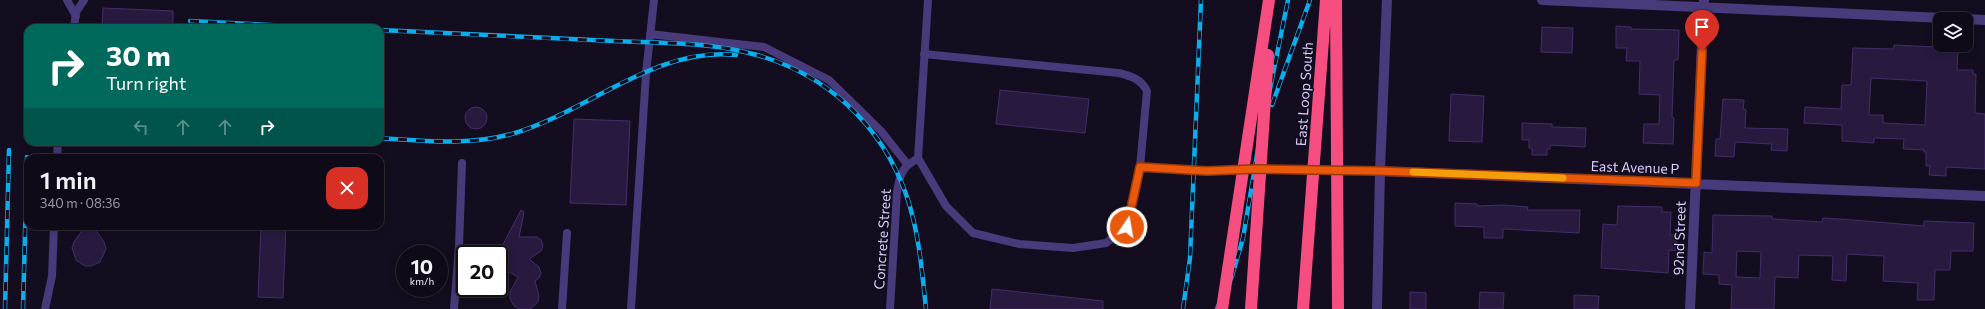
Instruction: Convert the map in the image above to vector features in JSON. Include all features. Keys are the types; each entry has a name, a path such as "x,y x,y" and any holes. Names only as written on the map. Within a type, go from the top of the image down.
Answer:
{"highway":[{"path":"1222,309 1270,0"},
{"path":"1251,309 1270,0"},
{"name":"East Loop South","path":"1303,309 1326,0"},
{"path":"1336,0 1338,309"}],"street":[{"path":"1377,309 1380,171 1387,0"},
{"path":"1542,0 1704,4 1933,17"},
{"name":"92nd Street","path":"1690,309 1704,4"},
{"path":"1973,19 1985,20"},
{"name":"East Avenue P","path":"1380,171 1985,196"}],"lane":[{"path":"67,0 76,16"},
{"path":"75,24 76,12 84,0"},
{"path":"632,309 650,34 654,0"},
{"path":"924,54 1119,73 1134,77 1144,84 1147,91 1140,167 1127,227 1106,243 1073,248 1019,244 973,233 946,206 918,158 924,54 928,0"},
{"path":"650,34 764,47 829,80 881,130 908,165 918,158"},
{"path":"454,309 459,246 462,163"},
{"name":"Concrete Street","path":"890,309 897,192 903,170 908,165"},
{"path":"1140,167 1207,171 1255,169 1380,171"},
{"path":"44,309 52,276 54,230"},
{"path":"562,309 567,233"}],"building":[{"path":"103,8 173,11 173,24 102,24"},
{"path":"1616,26 1631,27 1631,29 1679,30 1678,60 1674,60 1672,117 1674,118 1673,144 1643,143 1644,124 1659,124 1660,95 1639,94 1640,61 1626,61 1627,48 1616,48"},
{"path":"1542,27 1573,28 1572,53 1541,52"},
{"path":"1894,45 1933,47 1933,52 1958,52 1957,70 1973,70 1973,74 1976,74 1975,113 1985,114 1985,169 1946,167 1946,176 1929,175 1930,166 1926,166 1926,152 1924,152 1924,150 1903,149 1904,139 1874,138 1874,143 1842,141 1842,125 1804,123 1805,107 1841,109 1842,85 1851,85 1853,48 1894,49","holes":["1871,78 1927,81 1925,125 1883,123 1883,115 1869,115"]},
{"path":"1000,90 1089,99 1085,133 996,124"},
{"path":"1451,94 1484,96 1482,142 1449,141"},
{"path":"1723,99 1744,100 1743,109 1746,110 1745,128 1788,129 1787,151 1771,150 1772,144 1735,142 1734,157 1715,156 1716,139 1720,139"},
{"path":"476,107 484,110 487,118 484,126 476,129 468,126 465,118 468,110"},
{"path":"574,119 630,121 626,205 570,203"},
{"path":"1522,123 1552,124 1552,127 1586,128 1585,147 1550,145 1550,149 1547,149 1547,155 1532,155 1532,148 1529,148 1529,140 1522,140"},
{"path":"1455,203 1477,204 1477,206 1503,205 1528,207 1527,210 1580,210 1579,233 1503,229 1503,238 1484,238 1484,227 1455,226"},
{"path":"1618,206 1662,207 1662,212 1671,212 1670,235 1677,235 1676,251 1669,250 1668,273 1601,268 1603,224 1617,225"},
{"path":"521,210 524,212 519,237 537,237 541,240 543,246 541,251 529,259 539,267 541,273 539,278 535,281 539,296 538,302 530,309 520,309 514,306 510,299 510,292 518,277 508,271 508,245 503,245"},
{"path":"1713,215 1772,216 1772,219 1822,222 1823,218 1924,226 1924,221 1974,223 1973,251 1951,251 1950,270 1935,270 1934,300 1917,300 1918,283 1883,281 1884,256 1847,254 1846,281 1832,280 1833,256 1799,255 1798,278 1775,277 1774,309 1731,309 1732,285 1719,284 1719,275 1703,274 1704,252 1712,253","holes":["1737,251 1761,252 1760,278 1736,277"]},
{"path":"82,230 96,230 104,242 106,249 100,262 91,266 85,266 76,260 72,248 74,242"},
{"path":"261,230 286,230 283,298 258,297"},
{"path":"992,289 1103,301 1103,309 990,309"},
{"path":"1410,292 1426,293 1426,309 1410,309"},
{"path":"1480,292 1504,293 1503,309 1479,309"},
{"path":"1574,295 1599,296 1598,309 1574,309"}],"railway":[{"path":"1183,309 1190,258 1201,0"},
{"path":"1217,309 1232,276 1243,238 1259,143 1288,0"},
{"path":"1272,105 1310,0"},
{"path":"190,21 251,24"},
{"path":"384,30 699,45 732,49 749,53 776,61 802,73 825,87 847,104 866,124 882,146 896,171 907,197 914,224 920,252 926,309"},
{"path":"384,138 448,142 482,140 515,133 542,123 623,82 678,60 707,55 736,55"},
{"path":"5,309 9,150"},
{"path":"23,309 25,230"}],"slow traffic":[{"path":"1413,172 1563,178"}],"route":[{"path":"1127,227 1140,167 1207,171 1255,169 1380,171 1696,183 1702,51"}]}
